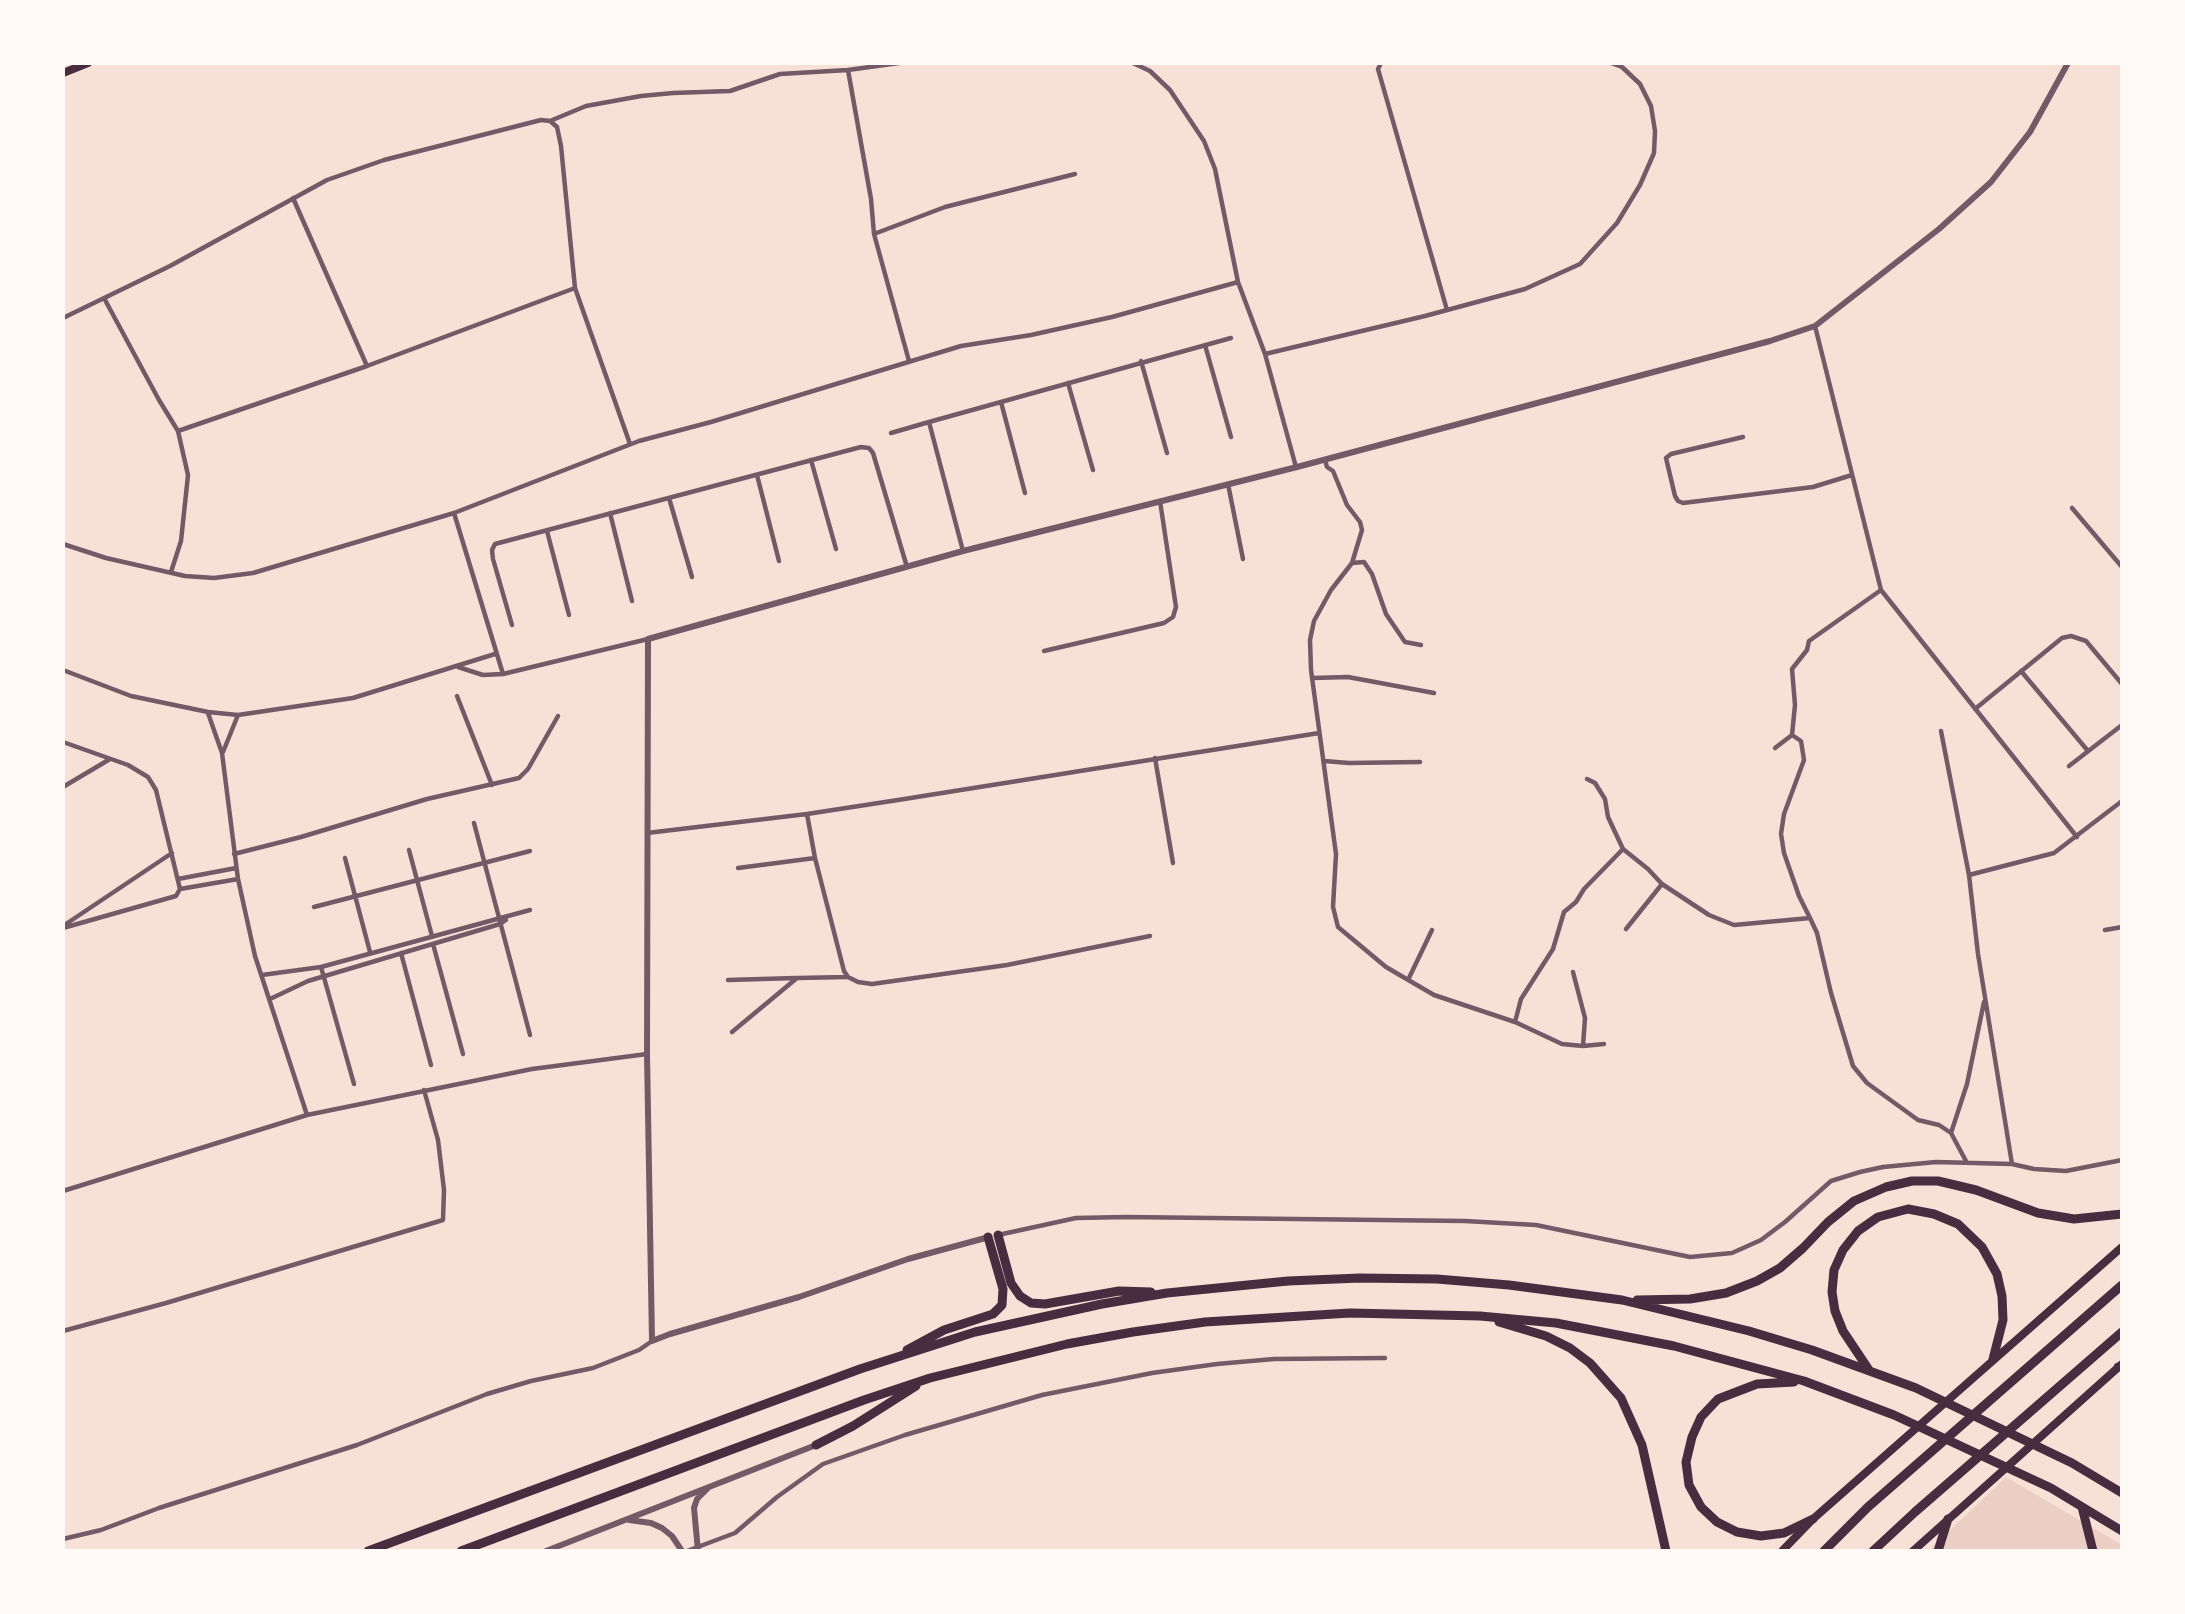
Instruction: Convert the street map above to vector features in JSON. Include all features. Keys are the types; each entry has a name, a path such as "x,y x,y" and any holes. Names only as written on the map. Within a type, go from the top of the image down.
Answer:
{"highway":[{"path":"1622,1300 1690,1299 1726,1293 1746,1285 1780,1268 1854,1201 1886,1187 1912,1181 1938,1181 1976,1190 2038,1213 2074,1219 2122,1214"},
{"path":"1869,1370 1843,1331 1835,1311 1832,1292 1834,1270 1843,1250 1858,1231 1878,1217 1908,1209 1934,1214 1958,1224 1982,1247 1997,1274 2002,1296 2003,1320 1993,1359"},
{"path":"993,1236 1011,1283 1020,1296 1031,1303 1045,1304 1119,1290 1167,1293"},
{"path":"897,1356 944,1329 984,1318 998,1311 1002,1305 1003,1289 993,1236"},
{"path":"368,1551 897,1356 987,1329 1167,1293 1288,1281 1360,1278 1437,1279 1509,1285 1622,1300 1749,1331 1916,1388 2072,1463 2122,1493"},
{"path":"1824,1551 1868,1507 2122,1285"},
{"path":"461,1551 864,1400 930,1378 1067,1345 1205,1322 1350,1313 1480,1316 1556,1323 1674,1346 1804,1381 1894,1415 2052,1488 2122,1531"},
{"path":"1480,1316 1546,1336 1570,1349 1590,1363 1622,1398 1642,1445 1666,1551"},
{"path":"1873,1551 2122,1332"},
{"path":"816,1446 930,1378"},
{"path":"1804,1381 1757,1384 1718,1399 1701,1417 1692,1437 1686,1462 1689,1485 1701,1507 1717,1522 1737,1532 1761,1536 1784,1533 1813,1519"},
{"path":"2082,1507 2093,1551"},
{"path":"1938,1551 1948,1519"}],"main road":[{"path":"63,73 88,63"},
{"path":"1782,1551 1813,1519 2122,1247"},
{"path":"1913,1551 2121,1366"}],"street":[{"path":"63,318 170,266 327,180 374,163 541,120 550,121 586,106 641,96 730,92 780,74 848,71 899,63"},
{"path":"1133,63 1150,71 1170,90 1204,141 1215,169 1238,282 1265,354 1297,467"},
{"path":"1381,63 1378,69 1447,310"},
{"path":"1265,354 1525,289 1580,264 1617,223 1640,185 1654,153 1655,131 1651,106 1640,84 1622,67 1611,63"},
{"path":"458,667 483,675 503,674 648,639 963,551 1325,460 1770,341 1815,326 1947,222 1991,182 2030,132 2068,63"},
{"path":"848,71 874,234 909,361"},
{"path":"550,121 556,127 561,146 575,288 630,444"},
{"path":"874,234 945,207 1075,174"},
{"path":"293,198 368,366"},
{"path":"63,544 106,558 185,576 214,578 253,573 454,513 630,444 909,361 961,346 1031,335 1112,317 1238,282"},
{"path":"178,431 368,366 575,288"},
{"path":"104,298 178,431 188,475 181,541 171,572"},
{"path":"1815,326 1881,590 2077,836"},
{"path":"891,433 1231,338"},
{"path":"1205,345 1231,437"},
{"path":"1141,361 1167,453"},
{"path":"1068,383 1093,470"},
{"path":"1001,402 1025,493"},
{"path":"929,422 963,551"},
{"path":"1743,437 1671,454 1667,458 1678,501 1683,503 1813,487 1852,475"},
{"path":"513,625 492,550 495,544 861,447 869,448 873,453 907,567"},
{"path":"811,460 836,549"},
{"path":"1325,460 1362,530 1352,563 1331,590 1314,621 1310,640 1312,678 1336,854 1333,907 1338,927 1386,967 1434,995 1514,1022 1562,1044 1604,1044"},
{"path":"757,475 779,561"},
{"path":"1228,484 1243,559"},
{"path":"669,498 692,577"},
{"path":"1044,651 1164,624 1173,617 1175,607 1160,501"},
{"path":"2072,508 2122,567"},
{"path":"454,513 503,674"},
{"path":"610,513 632,601"},
{"path":"547,531 569,615"},
{"path":"1352,563 1364,562 1372,574 1386,614 1405,642 1421,645"},
{"path":"1775,748 1792,735 1795,705 1792,669 1807,650 1808,641 1881,590"},
{"path":"1975,709 2062,638 2071,636 2086,641 2122,684"},
{"path":"648,639 647,1054 652,1341"},
{"path":"63,670 131,696 208,712 238,715 353,698 495,654"},
{"path":"2021,671 2088,751"},
{"path":"1312,678 1348,677 1434,693"},
{"path":"457,696 492,785"},
{"path":"208,712 222,753 238,879 262,975 307,1115"},
{"path":"222,753 238,715"},
{"path":"234,854 427,799 519,778 528,769 558,716"},
{"path":"2069,766 2122,725"},
{"path":"1941,731 1969,875 1985,998 2012,1164"},
{"path":"647,832 807,814 1319,733"},
{"path":"1792,735 1801,741 1804,760 1784,814 1781,834 1784,853 1799,896 1817,933 1831,993 1853,1066 1867,1083 1918,1121 1939,1125 1951,1133 1967,1163"},
{"path":"63,742 128,765 148,777 156,790 180,889 176,896 63,927"},
{"path":"1155,758 1173,863"},
{"path":"63,788 110,759"},
{"path":"1324,761 1420,762"},
{"path":"1587,779 1595,783 1605,799 1608,817 1623,849 1662,884 1709,915 1734,925 1810,918"},
{"path":"1969,875 2054,853 2122,801"},
{"path":"807,814 815,858 844,971 848,977"},
{"path":"474,823 530,1035"},
{"path":"1514,1022 1521,999 1553,949 1564,912 1623,849"},
{"path":"408,850 432,936"},
{"path":"314,907 530,851"},
{"path":"63,927 172,853"},
{"path":"345,858 370,952"},
{"path":"738,868 815,858"},
{"path":"178,878 236,868"},
{"path":"180,889 238,879"},
{"path":"1626,929 1662,884"},
{"path":"270,999 324,975 433,944 530,910"},
{"path":"262,975 321,967 432,936 499,922"},
{"path":"2105,930 2122,926"},
{"path":"1408,980 1432,930"},
{"path":"728,980 848,977 872,984 1007,965 1150,936"},
{"path":"433,944 463,1054"},
{"path":"401,953 431,1065"},
{"path":"321,967 354,1084"},
{"path":"1573,972 1585,1018 1583,1046"},
{"path":"732,1032 797,978"},
{"path":"1951,1133 1967,1084 1985,998"},
{"path":"63,1191 307,1115 532,1069 647,1054"},
{"path":"63,1331 443,1220 444,1190 438,1140 424,1090"},
{"path":"63,1539 101,1530 172,1504 357,1445 487,1394 531,1381 593,1368 639,1350 670,1334 799,1297 908,1259 993,1236 1076,1218 1536,1225 1690,1257 1732,1253 1761,1240 1831,1181 1883,1167 1936,1162 2012,1164 2066,1171 2122,1160"},
{"path":"627,1520 650,1523 662,1528 685,1551 698,1549 735,1533 786,1489 823,1464 1042,1395 1112,1380 1217,1364 1286,1359 1385,1358"},
{"path":"546,1551 816,1446"},
{"path":"698,1549 694,1508 697,1499 711,1485"}],"shaded area":[{"path":"2006,1477 2122,1545 2122,1551 1928,1551"}]}
